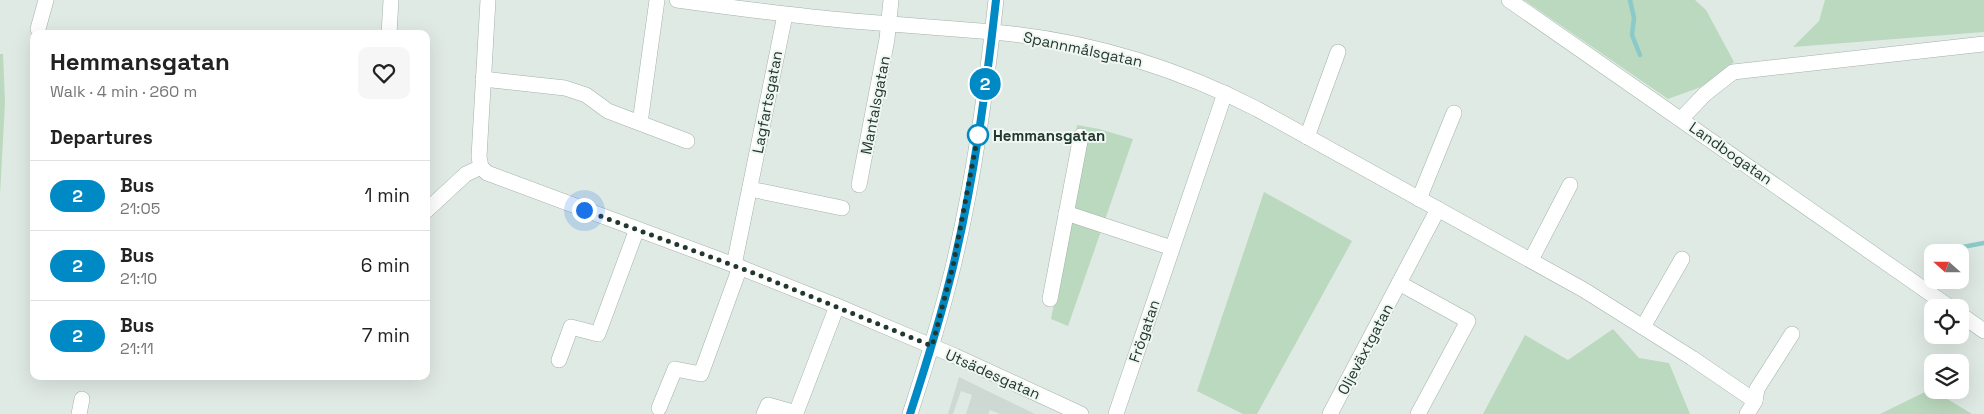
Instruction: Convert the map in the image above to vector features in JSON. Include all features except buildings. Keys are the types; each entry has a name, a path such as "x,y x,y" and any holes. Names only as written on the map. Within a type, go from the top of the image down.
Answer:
{"street":[{"path":"38,29 46,0"},
{"path":"389,30 391,0"},
{"path":"488,0 478,158 487,174 737,266 932,346"},
{"path":"640,123 657,0"},
{"path":"676,0 785,15 993,32"},
{"name":"Mantalsgatan","path":"859,185 889,24 891,0"},
{"path":"910,414 932,346 953,266 967,201 993,32 996,0"},
{"name":"Landbogatan","path":"1509,0 1938,299"},
{"name":"Lagfartsgatan","path":"737,266 750,189 785,15"},
{"name":"Spannmålsgatan","path":"993,32 1064,43 1128,58 1185,76 1225,93 1531,260 1643,327 1755,401"},
{"path":"1681,119 1704,94 1733,72 1984,44"},
{"path":"1307,137 1338,52"},
{"path":"483,79 565,88 586,95 608,112 687,141"},
{"name":"Frögatan","path":"1116,414 1225,93"},
{"path":"1419,199 1454,113"},
{"path":"1050,299 1081,136"},
{"path":"430,206 466,174 481,166"},
{"path":"1531,260 1570,185"},
{"path":"750,189 842,208"},
{"name":"Oljeväxtgatan","path":"1330,414 1438,210"},
{"path":"1066,214 1172,248"},
{"path":"559,360 571,327 598,334 637,229"},
{"path":"1643,327 1682,259"},
{"path":"659,408 675,370 701,374 737,266"},
{"path":"1400,283 1468,320 1418,414"},
{"path":"764,414 768,404 796,413 837,306"},
{"path":"1969,320 1984,331"},
{"path":"1747,414 1755,401 1757,389 1792,334"},
{"name":"Utsädesgatan","path":"932,346 1081,414"}],"shaded area":[{"path":"959,377 1035,414 1000,414 990,410 988,414 966,414 972,395 961,391 953,414 948,414"}],"green space":[{"path":"1524,0 1695,0 1706,10 1734,62 1709,84 1668,99"},
{"path":"1825,0 1984,0 1984,32 1793,47 1819,21"},
{"path":"0,54 3,54 5,102 0,195"},
{"path":"1077,125 1133,139 1068,326 1051,319 1087,133 1076,131"},
{"path":"1264,192 1352,241 1257,414 1243,414 1197,391"},
{"path":"1613,329 1639,358 1669,363 1690,414 1483,414 1525,335 1568,360"},
{"path":"1924,392 1924,399 1947,399 1972,414 1880,414"}],"waterway":[{"path":"1630,0 1634,18 1632,35 1640,55"},
{"path":"1969,246 1984,243"}],"bus line":[{"name":"2","path":"910,414 932,346 953,266 967,201 993,32 996,0"}],"place":[{"name":"Hemmansgatan","path":"978,135"}],"route":[{"path":"584,210 751,272 932,346 953,266 967,201 978,135"}]}
